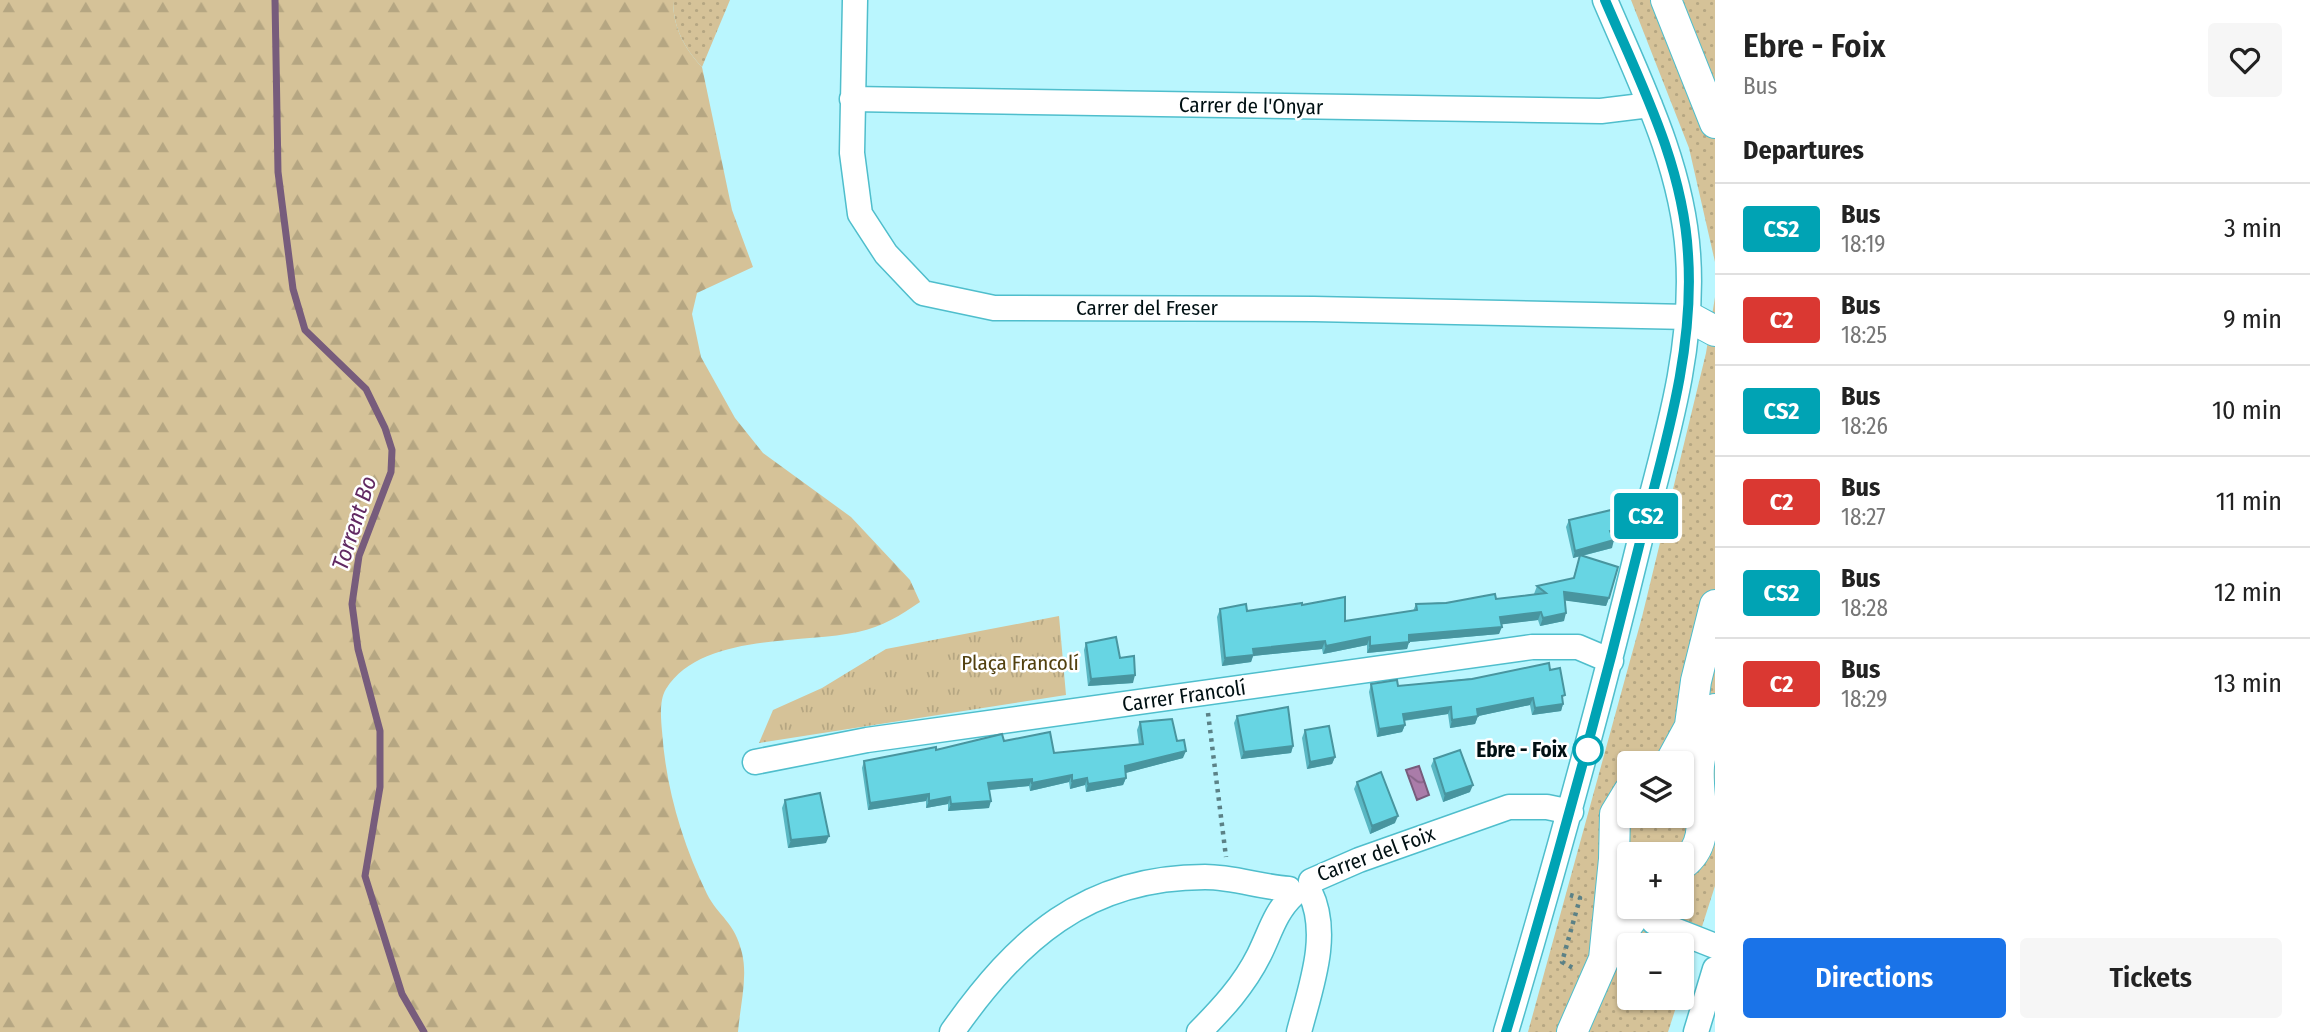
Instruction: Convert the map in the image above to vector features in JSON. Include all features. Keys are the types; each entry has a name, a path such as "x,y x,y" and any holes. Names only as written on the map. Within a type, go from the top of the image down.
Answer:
{"main road":[{"path":"1666,0 1715,123"},
{"path":"1689,317 1715,331"},
{"path":"1690,725 1696,681 1715,605"},
{"path":"1676,751 1715,682"},
{"path":"1694,783 1715,709"},
{"path":"1694,800 1705,818 1702,844 1694,852"},
{"path":"1572,1032 1617,867"},
{"path":"1591,958 1641,919"}],"street":[{"name":"Carrer del Freser","path":"855,0 852,153 860,214 886,254 923,293 994,308 1314,309 1689,317"},
{"path":"1506,1032 1571,812 1611,661 1677,393 1689,317 1688,253 1680,195 1650,105 1605,0"},
{"name":"Carrer de l'Onyar","path":"852,99 1601,111 1650,105"},
{"name":"Carrer Francolí","path":"755,762 867,740 1558,645 1578,647 1611,661"},
{"name":"Carrer del Foix","path":"952,1032 1006,962 1040,931 1077,907 1114,892 1153,883 1204,877 1229,879 1262,887 1301,889 1359,860 1508,807 1547,807 1571,812"},
{"path":"1199,1032 1240,986 1258,958 1279,909 1301,889 1317,905 1318,945 1299,1032"},
{"path":"1658,919 1715,946"},
{"path":"1696,1032 1715,969"}],"path":[{"path":"1205,693 1229,879"},
{"path":"1549,889 1580,898 1562,962 1574,969 1591,958"}],"green space":[{"path":"0,0 673,0 675,19 681,36 702,67 732,210 753,267 697,293 692,314 701,357 735,418 763,453 851,517 910,580 920,602 891,620 867,630 754,644 703,658 682,671 664,693 661,715 664,753 677,815 707,894 731,927 742,953 744,982 738,1032 0,1032"},
{"path":"673,0 730,0 702,67 681,36 675,19"},
{"path":"1631,0 1715,0 1715,262 1689,148"},
{"path":"1715,297 1715,886 1694,952 1694,933 1617,933 1617,1010 1675,1010 1668,1032 1528,1032 1642,617 1706,353"},
{"name":"Plaça Francolí","path":"1059,616 1066,695 759,743 773,710 822,688 886,649"}],"water":[{"path":"1419,766 1429,795 1417,800 1406,770"}],"building":[{"path":"1611,510 1617,528 1610,531 1614,540 1575,551 1569,520"},
{"path":"1580,555 1618,567 1609,598 1564,592 1566,613 1543,618 1541,612 1500,617 1502,627 1409,635 1409,642 1370,646 1370,637 1326,646 1325,641 1253,649 1254,655 1225,658 1220,609 1246,604 1247,611 1345,597 1345,621 1417,610 1416,604 1446,603 1495,594 1496,599 1546,593 1537,586 1574,578"},
{"path":"1116,637 1120,658 1134,656 1135,675 1091,679 1086,643"},
{"path":"1549,663 1550,670 1560,668 1565,695 1562,696 1563,704 1535,708 1533,698 1477,709 1478,716 1452,720 1451,707 1403,714 1405,725 1379,729 1371,684 1397,680 1398,686 1472,679"},
{"path":"1288,707 1293,746 1244,752 1237,716"},
{"path":"1172,719 1177,741 1184,740 1186,751 1125,766 1126,778 1088,784 1087,778 1072,781 1072,775 1032,783 1032,779 988,783 991,801 951,804 950,797 929,801 929,794 870,803 864,761 936,747 936,750 1002,734 1004,741 1050,732 1054,753 1143,744 1140,722"},
{"path":"1329,726 1335,757 1310,762 1305,730"},
{"path":"1460,750 1473,785 1445,794 1434,759"},
{"path":"1381,772 1398,816 1372,826 1357,782"},
{"path":"820,793 829,836 791,840 785,800"}],"waterway":[{"name":"Torrent Bo","path":"275,0 278,172 293,289 305,330 366,389 385,428 392,450 391,472 359,556 352,604 358,649 380,731 380,787 365,876 402,994 424,1032"}],"bus line":[{"name":"CS2","path":"1506,1032 1571,812 1611,661 1677,393 1689,317 1688,253 1680,195 1650,105 1605,0"}],"place":[{"name":"Ebre - Foix","path":"1588,750"}]}
